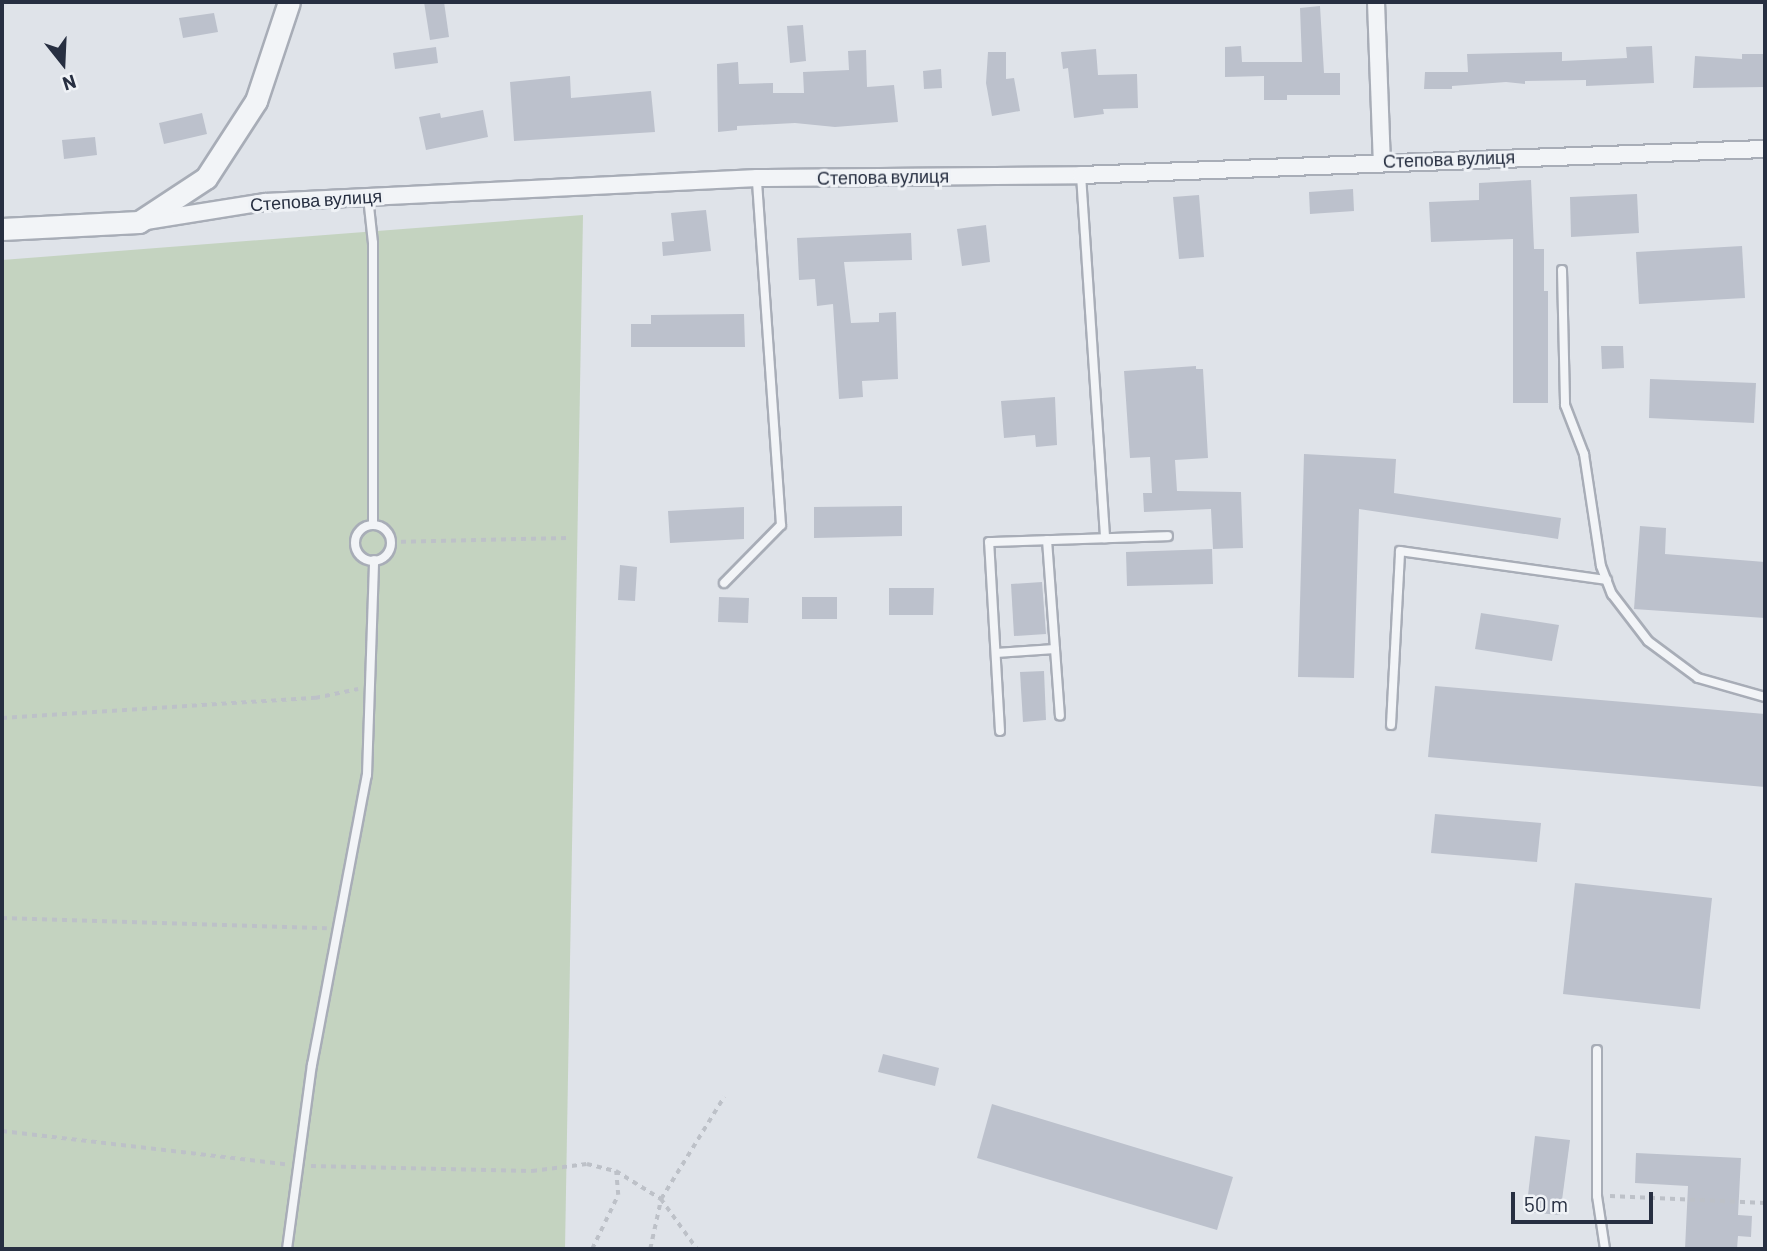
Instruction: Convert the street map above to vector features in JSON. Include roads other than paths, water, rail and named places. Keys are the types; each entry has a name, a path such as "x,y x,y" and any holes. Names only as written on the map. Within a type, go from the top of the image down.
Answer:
{"street":[{"path":"139,222 206,178 256,101 289,2"},
{"path":"1376,2 1382,162"},
{"name":"Степова вулиця","path":"2,229 139,222 265,202 757,178 1081,175 1765,149"}],"lane":[{"path":"1081,175 1105,538"},
{"path":"724,583 781,525 757,178"},
{"path":"368,197 373,243 373,525"},
{"path":"1562,270 1565,405 1584,454 1601,566 1612,594 1648,641 1698,678 1765,697"},
{"path":"373,525 386,529 391,542 386,555 374,560 362,556 356,544 360,531 373,525"},
{"path":"1000,731 989,542 1168,537"},
{"path":"1047,540 1060,716"},
{"path":"1391,725 1400,551 1607,580"},
{"path":"287,1249 312,1065 367,775 374,560"},
{"path":"996,653 1055,649"},
{"path":"1597,1050 1597,1196 1605,1249"}]}
